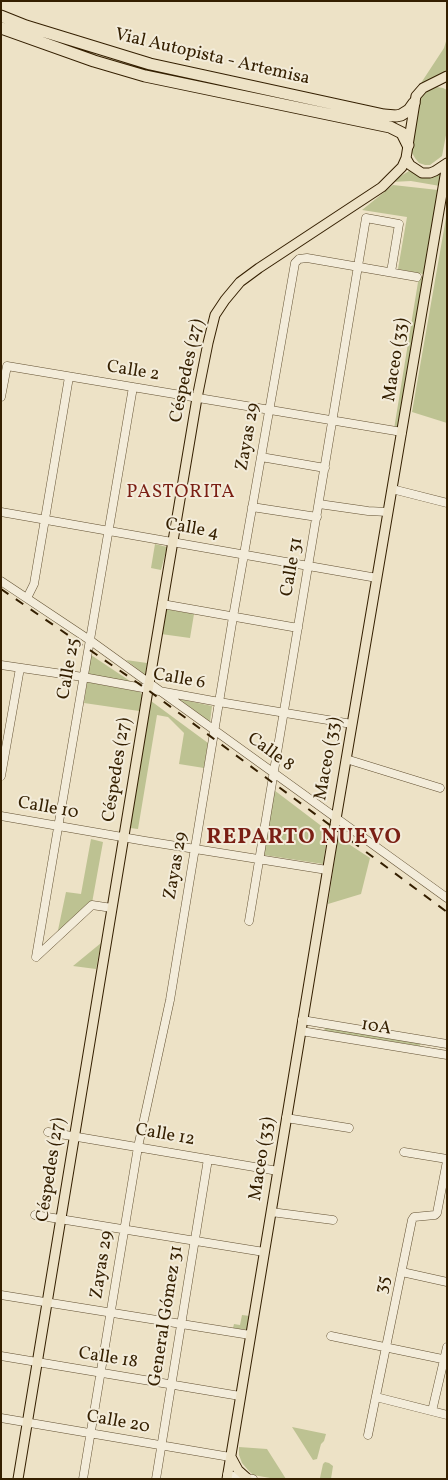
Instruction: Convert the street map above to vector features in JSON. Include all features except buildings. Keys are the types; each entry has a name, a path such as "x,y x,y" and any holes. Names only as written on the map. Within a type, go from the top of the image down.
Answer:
{"highway":[{"name":"Vial Autopista - Artemisa","path":"1,16 26,26 150,64 384,115 401,115 409,110 414,103"},
{"name":"Vial Autopista - Artemisa","path":"1,28 46,45 145,76 390,127 402,133 408,144"}],"main road":[{"path":"444,80 426,85 416,96 406,158 410,165 422,173 430,173 447,164"},
{"name":"Céspedes (27)","path":"18,1479 148,686 197,398 215,315 240,282 382,187 402,167 406,158"},
{"name":"Maceo (33)","path":"227,1477 327,870 447,164"},
{"path":"230,1457 238,1470 248,1478"}],"street":[{"name":"Calle 31","path":"249,921 366,218 399,224 391,272"},
{"name":"Zayas 29","path":"83,1479 138,1147 170,1000 233,617 295,263 298,259 307,258 358,266"},
{"path":"358,266 417,277"},
{"name":"Calle 2","path":"1,397 7,366 402,432"},
{"path":"27,598 34,584 69,376"},
{"name":"Calle 25","path":"112,908 92,905 36,957 133,387"},
{"path":"261,457 325,468"},
{"path":"392,489 447,503"},
{"path":"319,504 388,512"},
{"path":"252,507 317,518"},
{"name":"Calle 4","path":"1,512 377,578"},
{"name":"Calle 8","path":"1,581 91,641 148,686 160,691 447,898"},
{"path":"162,604 298,628"},
{"name":"Calle 6","path":"1,666 148,686"},
{"path":"1,776 20,668"},
{"name":"Calle 6","path":"160,691 352,724"},
{"path":"346,759 440,788"},
{"name":"Calle 10","path":"1,816 327,870"},
{"name":"10A","path":"302,1020 447,1044"},
{"name":"10A","path":"301,1031 447,1055"},
{"path":"426,1051 428,1041"},
{"path":"286,1118 349,1128"},
{"name":"Calle 12","path":"48,1132 278,1171"},
{"path":"404,1152 447,1160"},
{"name":"General Gómez 31","path":"156,1479 208,1159"},
{"name":"35","path":"368,1435 412,1220 414,1217 435,1215 437,1213 447,1160"},
{"path":"271,1212 333,1220"},
{"path":"35,1215 264,1252"},
{"path":"402,1272 447,1282"},
{"path":"1,1295 250,1335"},
{"path":"331,1336 445,1359"},
{"path":"432,1411 447,1347"},
{"name":"Calle 18","path":"1,1356 240,1396"},
{"path":"376,1397 447,1416"},
{"name":"Calle 20","path":"1,1418 230,1457"},
{"path":"227,1477 248,1478"}],"green space":[{"path":"447,38 447,73 421,83 444,48"},
{"path":"437,87 447,90 447,130 442,156 430,165 425,165 419,163 411,151 421,96 430,88"},
{"path":"409,171 443,171 440,186 411,181 391,182"},
{"path":"393,185 438,190 423,274 398,269 407,217 362,210"},
{"path":"447,212 447,423 412,412"},
{"path":"419,276 423,277 398,430 394,429"},
{"path":"155,544 167,547 161,570 151,568"},
{"path":"165,609 194,614 190,638 161,634"},
{"path":"91,655 136,685 88,676"},
{"path":"126,660 147,663 145,675"},
{"path":"87,682 140,692 142,695 139,711 84,703"},
{"path":"179,699 212,706 210,722"},
{"path":"151,701 208,743 204,768 179,764 184,733 168,717 157,715 138,829 130,828"},
{"path":"274,790 328,831 323,864 264,855"},
{"path":"338,837 370,858 361,894 328,904"},
{"path":"91,839 103,842 92,903 57,935 66,892 81,894"},
{"path":"101,943 96,969 73,966"},
{"path":"324,1029 421,1043 420,1046 326,1031"},
{"path":"242,1315 250,1316 247,1330 233,1328 234,1324 240,1325"},
{"path":"292,1427 326,1434 317,1459 313,1460"},
{"path":"239,1447 267,1449 286,1479 253,1475 242,1463"},
{"path":"325,1462 333,1466 331,1479 320,1478"}],"railway":[{"path":"1,589 148,690 447,912"}],"district":[{"name":"PASTORITA","path":"181,494"},
{"name":"REPARTO NUEVO","path":"304,839"}]}
